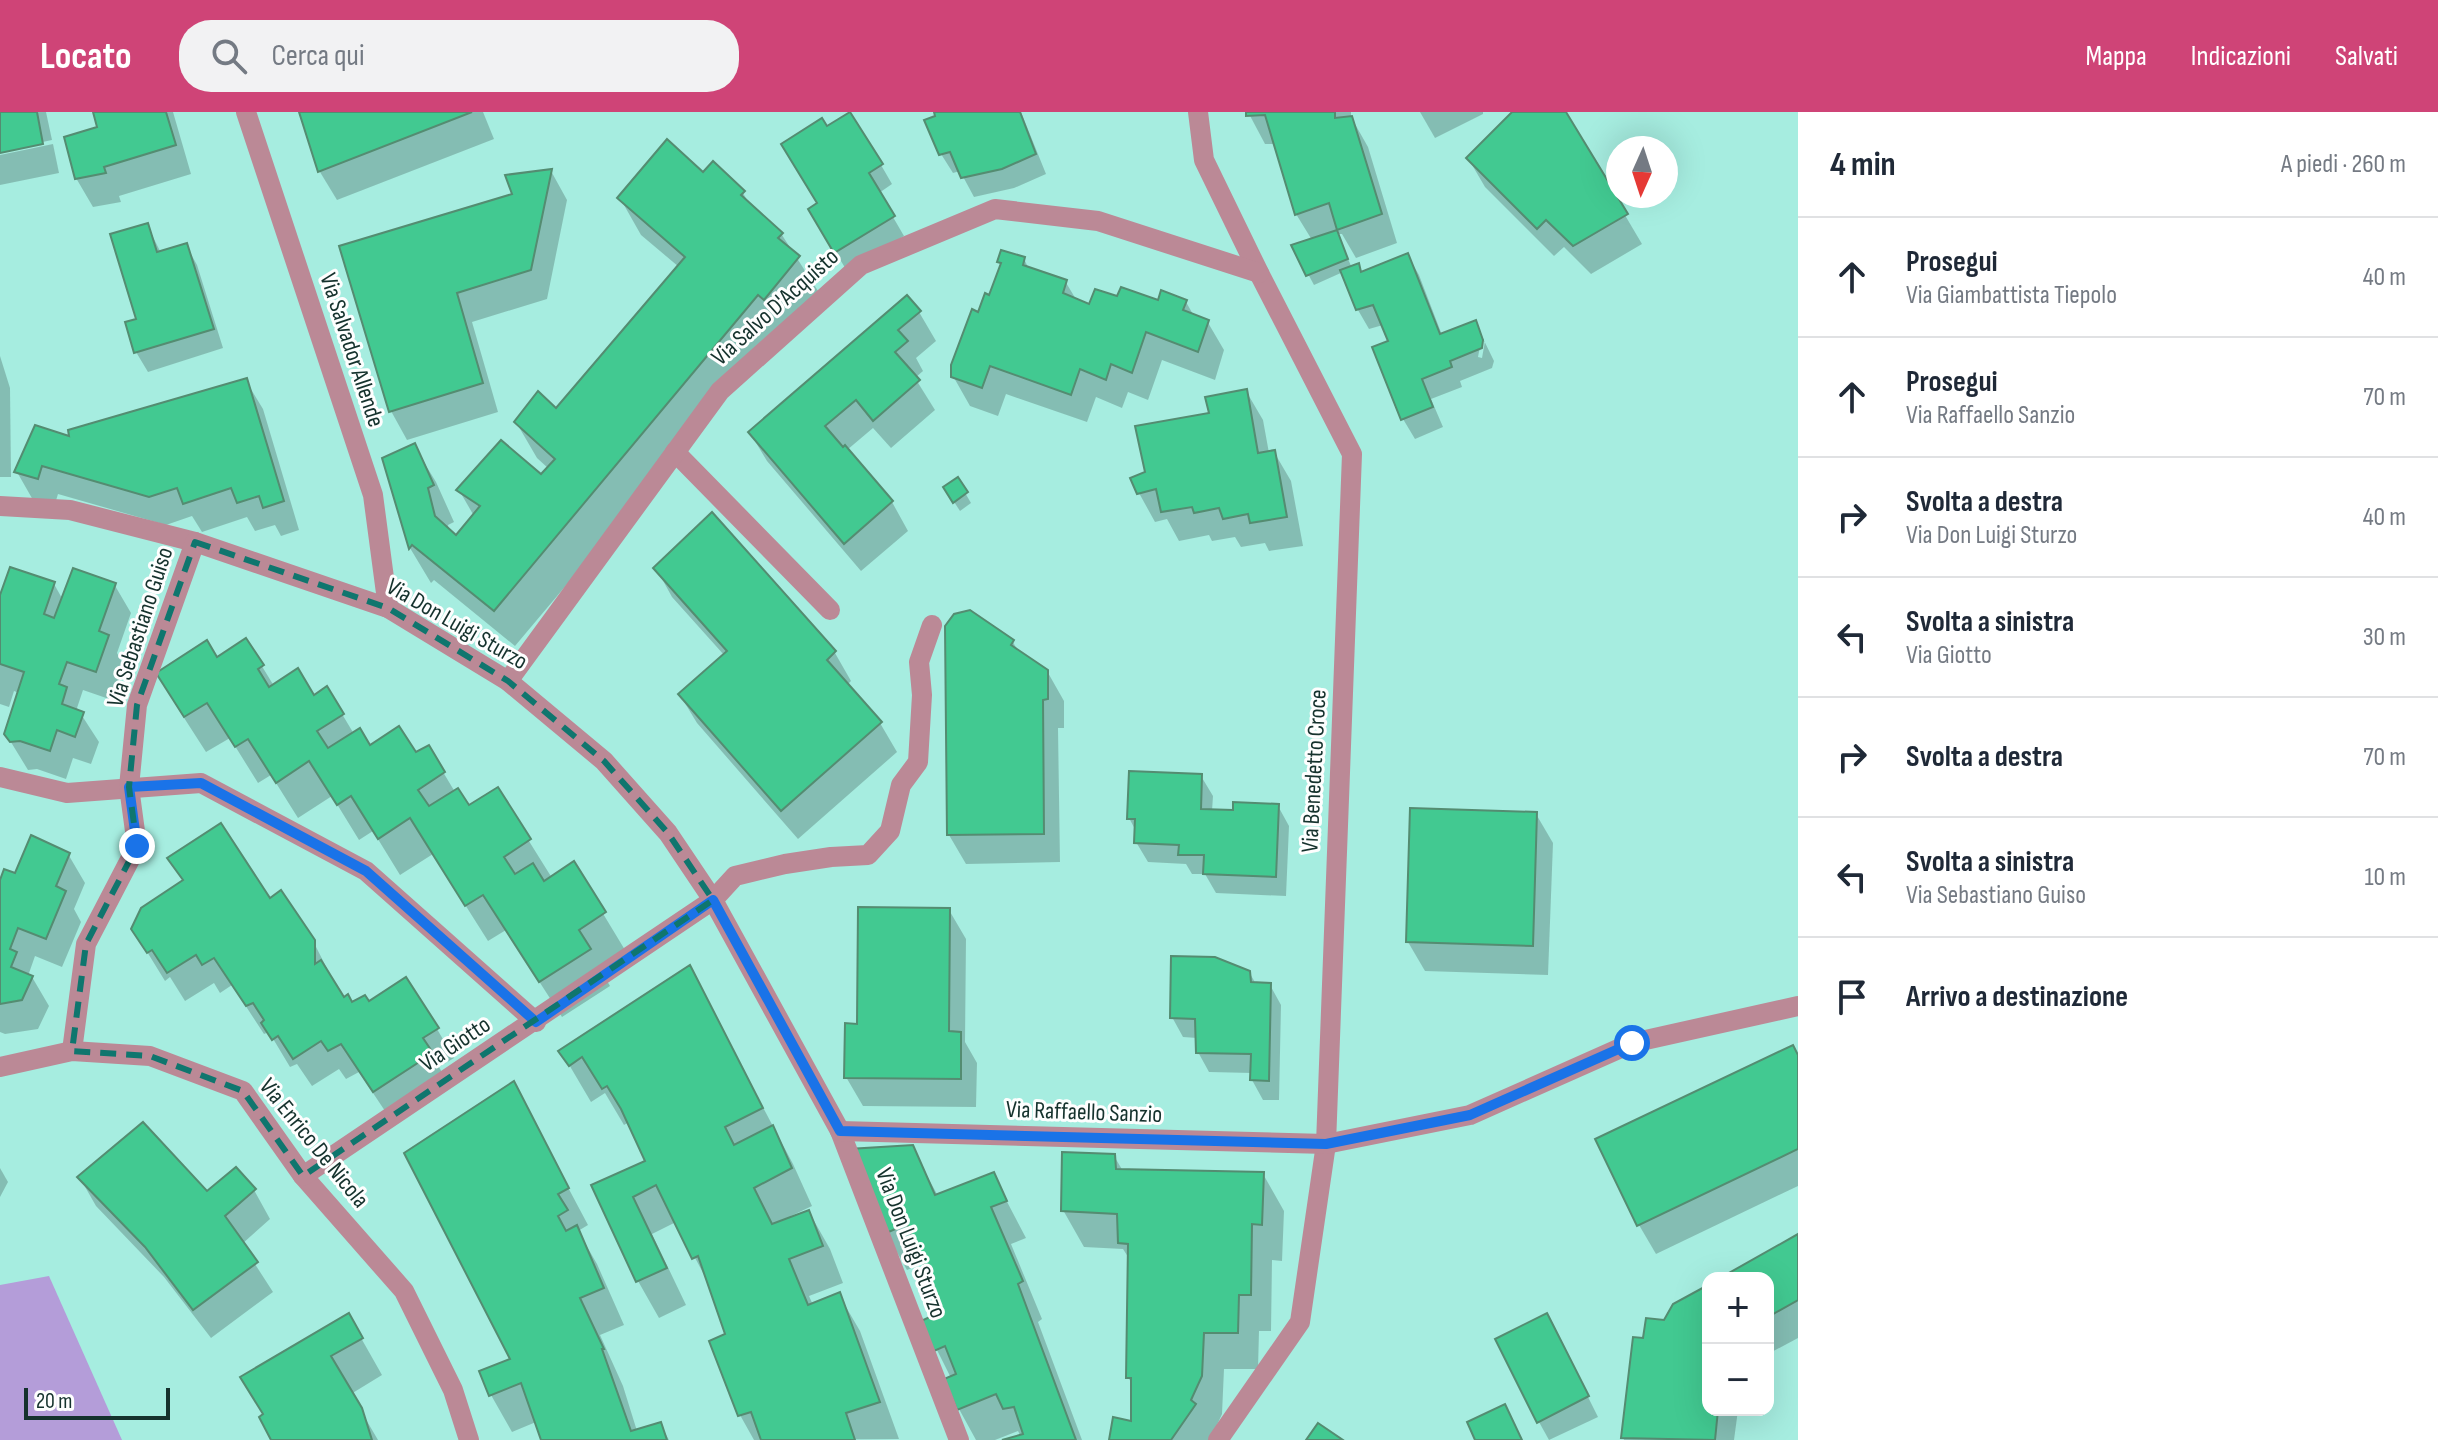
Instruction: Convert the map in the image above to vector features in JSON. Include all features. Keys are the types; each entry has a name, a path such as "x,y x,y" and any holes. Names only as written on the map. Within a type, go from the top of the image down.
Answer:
{"street":[{"name":"Via Salvador Allende","path":"246,112 373,495 388,608"},
{"name":"Via Benedetto Croce","path":"1198,112 1204,160 1352,454 1326,1144 1300,1322 1218,1440"},
{"name":"Via Salvo D'Acquisto","path":"508,681 720,391 861,265 995,209 1098,221 1259,273"},
{"path":"675,452 830,610"},
{"name":"Via Don Luigi Sturzo","path":"0,506 70,510 195,542 388,608 508,681 604,761 668,833 713,900 840,1131 959,1440"},
{"name":"Via Sebastiano Guiso","path":"72,1051 86,944 137,846 129,787 137,705 195,542"},
{"path":"713,900 735,876 785,864 868,855 890,831 901,785 918,762 922,695 919,662 932,625"},
{"path":"0,777 67,793 201,783 366,871 536,1022"},
{"name":"Via Giotto","path":"303,1176 713,900"},
{"name":"Via Raffaello Sanzio","path":"840,1131 1326,1144 1470,1115 1632,1043 1798,1006"},
{"name":"Via Enrico De Nicola","path":"0,1067 72,1051 150,1056 243,1091 303,1176 404,1291 453,1390 469,1440"}],"highlighted area":[{"path":"195,542 388,608 508,681 604,761 668,833 713,900 303,1176 243,1091 150,1056 72,1051 86,944 137,846 129,787 137,705"}],"shaded area":[{"path":"49,1276 122,1440 0,1440 0,1285"}],"building":[{"path":"0,112 37,112 43,144 0,153"},
{"path":"93,112 166,112 176,145 104,167 106,173 75,179 64,137 97,127"},
{"path":"299,112 472,112 318,172"},
{"path":"850,112 883,164 869,173 895,216 834,253 808,209 817,203 781,144 822,118 827,126"},
{"path":"934,112 1020,112 1036,154 1002,169 961,178 950,152 939,155 924,120 935,116"},
{"path":"1246,112 1335,112 1335,118 1352,116 1382,214 1337,230 1329,203 1295,215 1265,115 1246,116"},
{"path":"1512,112 1566,112 1606,178 1606,208 1624,208 1628,214 1573,246 1546,220 1537,229 1466,158"},
{"path":"667,139 703,172 713,161 745,191 741,195 783,233 778,238 800,256 764,300 758,295 494,611 412,545 409,549 382,458 415,443 434,485 428,488 435,516 456,535 480,506 456,490 501,440 541,474 555,459 514,422 538,391 556,408 685,257 617,198"},
{"path":"552,169 531,270 457,293 483,383 389,412 339,246 512,194 505,175"},
{"path":"148,223 157,252 187,243 214,329 134,353 125,322 136,319 110,234"},
{"path":"1337,230 1348,259 1306,276 1291,245"},
{"path":"1001,250 1025,257 1023,265 1067,280 1063,293 1089,304 1095,289 1117,296 1121,287 1158,300 1161,290 1187,300 1183,310 1209,320 1198,352 1146,332 1132,373 1111,364 1106,380 1080,369 1071,395 990,366 982,388 951,377 951,365 972,309 978,312 985,293 989,295 1001,263 997,262"},
{"path":"1408,253 1440,334 1476,320 1483,340 1482,348 1450,361 1452,367 1422,379 1433,407 1401,420 1372,347 1388,341 1373,305 1356,310 1340,270 1359,263 1361,272"},
{"path":"907,295 921,311 898,330 908,341 895,352 920,380 873,421 856,400 825,426 893,501 844,544 748,432"},
{"path":"247,378 284,501 263,508 259,496 237,503 231,488 183,504 177,488 149,497 42,466 38,479 14,472 35,425 69,436 68,430"},
{"path":"1247,389 1258,453 1275,450 1287,517 1250,523 1248,514 1223,519 1219,508 1194,513 1192,507 1161,512 1156,489 1137,494 1130,478 1145,472 1135,426 1209,413 1205,397"},
{"path":"958,477 968,492 953,503 943,487"},
{"path":"712,512 836,651 827,660 882,722 781,811 678,694 727,651 653,568"},
{"path":"10,567 55,582 44,614 54,618 73,568 116,583 99,631 109,635 96,672 67,662 59,684 67,687 62,704 84,712 75,737 57,730 50,751 20,741 10,742 4,734 24,672 0,664 0,595"},
{"path":"970,610 1014,640 1011,645 1048,670 1048,699 1043,700 1044,834 947,835 945,626 954,614"},
{"path":"246,638 264,665 258,669 269,687 298,668 314,695 327,686 344,714 317,731 328,748 360,728 370,745 399,726 416,752 429,745 445,772 418,790 429,806 458,788 469,805 498,787 531,839 504,857 515,874 533,863 544,881 574,861 606,912 579,930 591,949 539,982 483,895 465,906 410,818 378,839 351,796 337,805 309,761 276,783 248,739 235,747 207,703 184,717 156,673 207,640 217,657"},
{"path":"1129,771 1202,774 1201,809 1233,810 1233,802 1279,804 1276,877 1203,874 1204,855 1178,855 1179,845 1134,843 1135,819 1127,819"},
{"path":"1410,808 1537,812 1533,946 1406,942"},
{"path":"221,823 270,898 281,890 315,940 315,964 321,960 344,997 348,994 352,1002 365,995 369,1001 406,977 439,1028 423,1038 433,1053 373,1092 341,1044 328,1051 321,1041 293,1059 278,1036 272,1040 253,1003 246,1006 214,958 202,965 196,955 167,973 152,950 147,953 131,929 141,908 183,880 167,858"},
{"path":"31,835 70,853 56,886 66,891 46,939 18,928 10,949 17,952 11,967 33,976 22,1000 0,1004 0,880 4,869 15,873"},
{"path":"858,907 950,908 949,1031 961,1032 961,1079 844,1078 845,1023 857,1024"},
{"path":"1171,956 1215,957 1250,971 1251,982 1271,983 1269,1081 1250,1080 1251,1054 1196,1053 1195,1019 1170,1018"},
{"path":"690,965 763,1108 725,1127 734,1145 773,1125 792,1168 754,1188 772,1224 809,1210 823,1246 789,1259 808,1305 840,1292 880,1402 846,1413 855,1440 761,1440 751,1412 738,1416 709,1341 725,1334 698,1256 692,1259 656,1185 633,1197 667,1268 636,1282 591,1185 645,1161 607,1086 602,1089 582,1057 569,1066 558,1051"},
{"path":"1793,1045 1798,1055 1798,1149 1637,1226 1595,1139"},
{"path":"514,1081 569,1188 558,1194 568,1210 558,1216 566,1231 577,1225 604,1288 580,1298 604,1349 631,1431 661,1422 667,1440 541,1440 521,1383 489,1396 479,1371 510,1359 404,1153"},
{"path":"143,1122 207,1191 236,1167 256,1189 225,1216 258,1262 193,1310 145,1247 77,1177"},
{"path":"913,1145 935,1195 994,1172 1007,1201 991,1207 1023,1281 1018,1284 1076,1440 1002,1440 1023,1434 1014,1407 1003,1409 996,1394 957,1410 944,1379 956,1374 945,1346 934,1351 921,1321 943,1311 907,1224 884,1234 849,1149"},
{"path":"1062,1152 1115,1154 1116,1169 1264,1172 1262,1225 1252,1224 1251,1295 1239,1295 1238,1333 1204,1333 1202,1376 1191,1400 1196,1404 1171,1440 1109,1440 1113,1417 1131,1421 1131,1378 1126,1378 1128,1244 1118,1243 1117,1214 1061,1211"},
{"path":"1798,1234 1798,1300 1774,1314 1774,1272 1731,1272"},
{"path":"1702,1288 1702,1416 1717,1416 1715,1440 1621,1438 1633,1337 1643,1338 1646,1318 1664,1320 1673,1304"},
{"path":"349,1313 363,1338 331,1356 362,1408 372,1440 271,1440 259,1417 263,1414 240,1377"},
{"path":"1547,1313 1589,1396 1537,1423 1495,1339"},
{"path":"1505,1404 1522,1440 1475,1440 1467,1422"},
{"path":"1318,1423 1343,1440 1306,1440"}],"route":[{"path":"137,846 129,787 201,783 366,871 536,1022 713,900 840,1131 1326,1144 1470,1115 1632,1043"}]}
